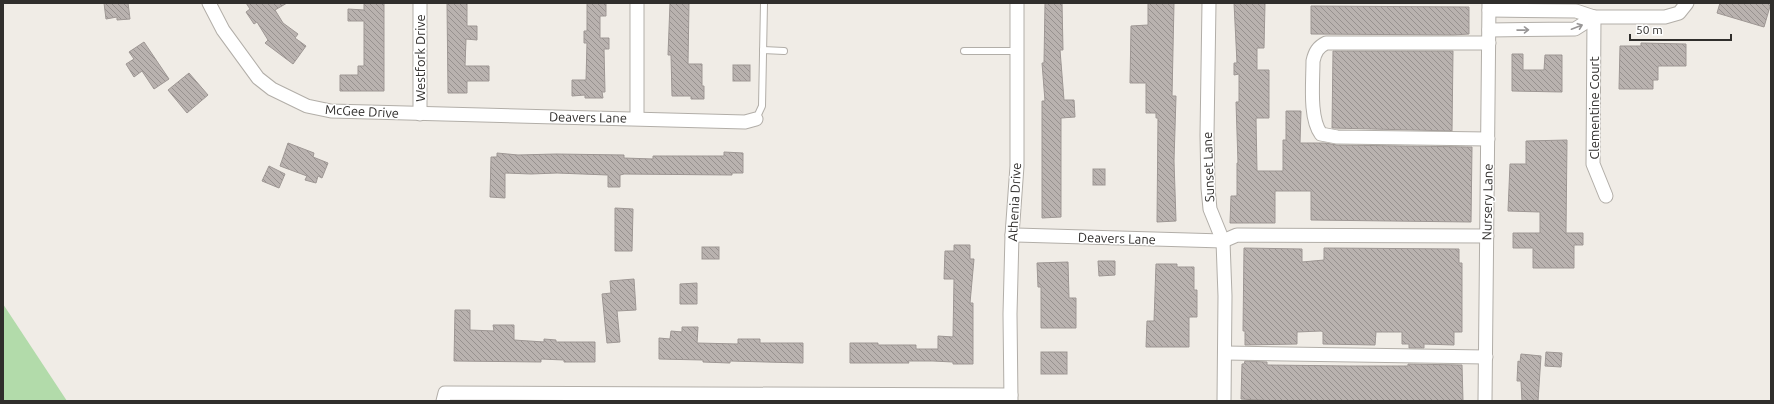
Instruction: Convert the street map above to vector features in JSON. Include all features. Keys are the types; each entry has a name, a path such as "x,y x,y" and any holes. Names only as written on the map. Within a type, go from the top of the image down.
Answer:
{"street":[{"name":"McGee Drive","path":"209,3 223,30 249,66 258,78 272,89 307,106 331,111 420,114"},
{"name":"Westfork Drive","path":"420,3 420,114"},
{"path":"637,118 638,3"},
{"name":"Athenia Drive","path":"1012,398 1010,314 1012,235 1017,166 1017,3"},
{"name":"Sunset Lane","path":"1209,3 1207,135 1208,188 1210,209 1223,241 1225,289 1224,401"},
{"path":"1489,6 1576,11 1594,17 1665,17 1679,13 1687,3"},
{"name":"Nursery Lane","path":"1485,401 1489,6"},
{"path":"1488,139 1333,136 1321,134 1316,127 1314,115 1314,55 1319,47 1326,43 1489,36 1575,29 1594,17"},
{"name":"Clementine Court","path":"1594,17 1593,164 1606,196"},
{"name":"Deavers Lane","path":"420,114 637,118 745,122 756,119"},
{"name":"Deavers Lane","path":"1012,235 1223,241 1237,235 1487,236"},
{"path":"1225,353 1486,357"},
{"path":"444,397 1012,398"}],"lane":[{"path":"756,119 762,106 764,3"},
{"path":"763,50 784,51"},
{"path":"964,51 1018,51"}],"shaded area":[{"path":"3,304 67,401 4,401"}],"building":[{"path":"104,3 128,3 130,19 117,20 117,17 106,19"},
{"path":"246,3 287,3 275,10 283,23 298,34 295,38 306,46 293,64 265,43 268,40 257,22 254,24 246,12 250,9"},
{"path":"364,3 384,3 384,91 340,91 340,75 358,75 358,66 364,66 364,21 348,21 348,9 364,10"},
{"path":"447,3 467,3 467,26 477,26 477,40 466,39 465,66 489,66 489,81 467,81 467,93 448,93"},
{"path":"587,3 606,3 606,16 600,16 600,38 609,38 609,49 604,49 605,92 602,92 603,98 585,98 585,95 572,96 572,80 586,80 587,43 584,43 584,31 587,31"},
{"path":"670,3 689,3 688,64 702,64 702,86 704,86 704,99 691,99 691,96 672,96 671,55 668,55"},
{"path":"1045,3 1062,3 1063,50 1060,50 1064,100 1074,100 1075,117 1061,118 1061,217 1042,218 1042,101 1045,101 1042,63 1044,63"},
{"path":"1148,3 1174,3 1172,96 1176,96 1174,161 1176,221 1157,222 1158,118 1156,118 1156,113 1146,113 1146,83 1130,83 1131,26 1148,25"},
{"path":"1234,3 1265,3 1264,48 1257,48 1257,70 1269,70 1269,118 1256,118 1257,171 1283,171 1283,140 1286,140 1286,111 1301,111 1300,143 1472,147 1471,222 1311,220 1311,191 1275,191 1275,223 1230,223 1231,196 1237,196 1238,163 1236,102 1239,102 1239,74 1234,75 1234,63 1237,63"},
{"path":"1720,3 1771,3 1764,27 1717,13"},
{"path":"1311,6 1469,7 1469,34 1311,34"},
{"path":"144,42 169,79 154,89 142,71 134,77 126,64 134,59 129,52"},
{"path":"1641,43 1686,44 1686,66 1658,66 1658,80 1653,80 1653,89 1619,89 1620,46 1641,46"},
{"path":"1333,51 1453,51 1452,131 1332,128"},
{"path":"1512,54 1523,54 1523,70 1544,70 1545,55 1562,55 1562,92 1512,91"},
{"path":"733,65 750,65 750,81 733,81"},
{"path":"189,73 208,95 187,113 168,90"},
{"path":"1567,140 1566,233 1583,233 1583,245 1574,245 1574,268 1533,268 1533,248 1513,248 1513,233 1540,233 1540,212 1508,211 1510,164 1526,164 1526,141"},
{"path":"288,143 314,153 313,157 328,163 322,178 318,176 316,183 305,180 307,176 280,166"},
{"path":"724,152 743,153 743,173 732,173 732,175 624,174 620,175 620,187 608,187 608,175 505,173 505,198 490,197 491,157 497,157 497,153 518,155 624,155 624,158 653,159 653,156 724,156"},
{"path":"269,166 285,174 279,188 262,181"},
{"path":"1093,169 1105,169 1105,185 1093,185"},
{"path":"615,208 633,209 632,251 615,251"},
{"path":"954,245 970,245 970,259 974,259 970,303 973,303 973,364 953,364 953,362 933,361 908,361 909,363 850,363 850,343 916,345 916,349 938,349 938,336 953,337 954,279 944,279 945,251 954,251"},
{"path":"702,247 719,247 719,259 702,259"},
{"path":"1244,248 1302,249 1302,262 1324,260 1324,248 1459,249 1459,263 1462,263 1462,332 1454,332 1454,345 1424,344 1424,348 1409,348 1409,344 1402,344 1402,332 1376,332 1375,345 1323,344 1323,332 1321,331 1297,332 1297,344 1245,345 1245,331 1243,331"},
{"path":"1098,261 1115,261 1115,275 1099,276"},
{"path":"1068,262 1069,298 1076,298 1076,328 1041,328 1041,287 1038,287 1037,263"},
{"path":"1156,264 1177,264 1177,267 1194,267 1194,290 1197,290 1197,317 1189,317 1189,347 1146,347 1147,321 1154,321"},
{"path":"634,279 636,310 617,311 620,342 607,343 602,294 611,293 610,281"},
{"path":"697,283 697,304 680,304 680,284"},
{"path":"455,310 470,310 470,330 494,331 493,325 514,325 514,340 544,342 544,339 556,340 556,342 595,342 595,362 564,362 564,360 541,359 541,362 454,361"},
{"path":"682,327 698,327 697,343 738,344 738,339 760,339 760,343 803,343 803,363 730,361 730,363 703,362 703,360 659,359 659,338 670,339 671,331 682,332"},
{"path":"1041,352 1067,352 1067,374 1041,374"},
{"path":"1546,352 1562,353 1561,367 1545,366"},
{"path":"1521,354 1541,356 1538,401 1522,401 1521,381 1517,381 1518,361 1520,362"},
{"path":"1245,361 1267,362 1267,365 1462,365 1463,401 1275,401 1241,399 1242,364 1244,364"}]}
